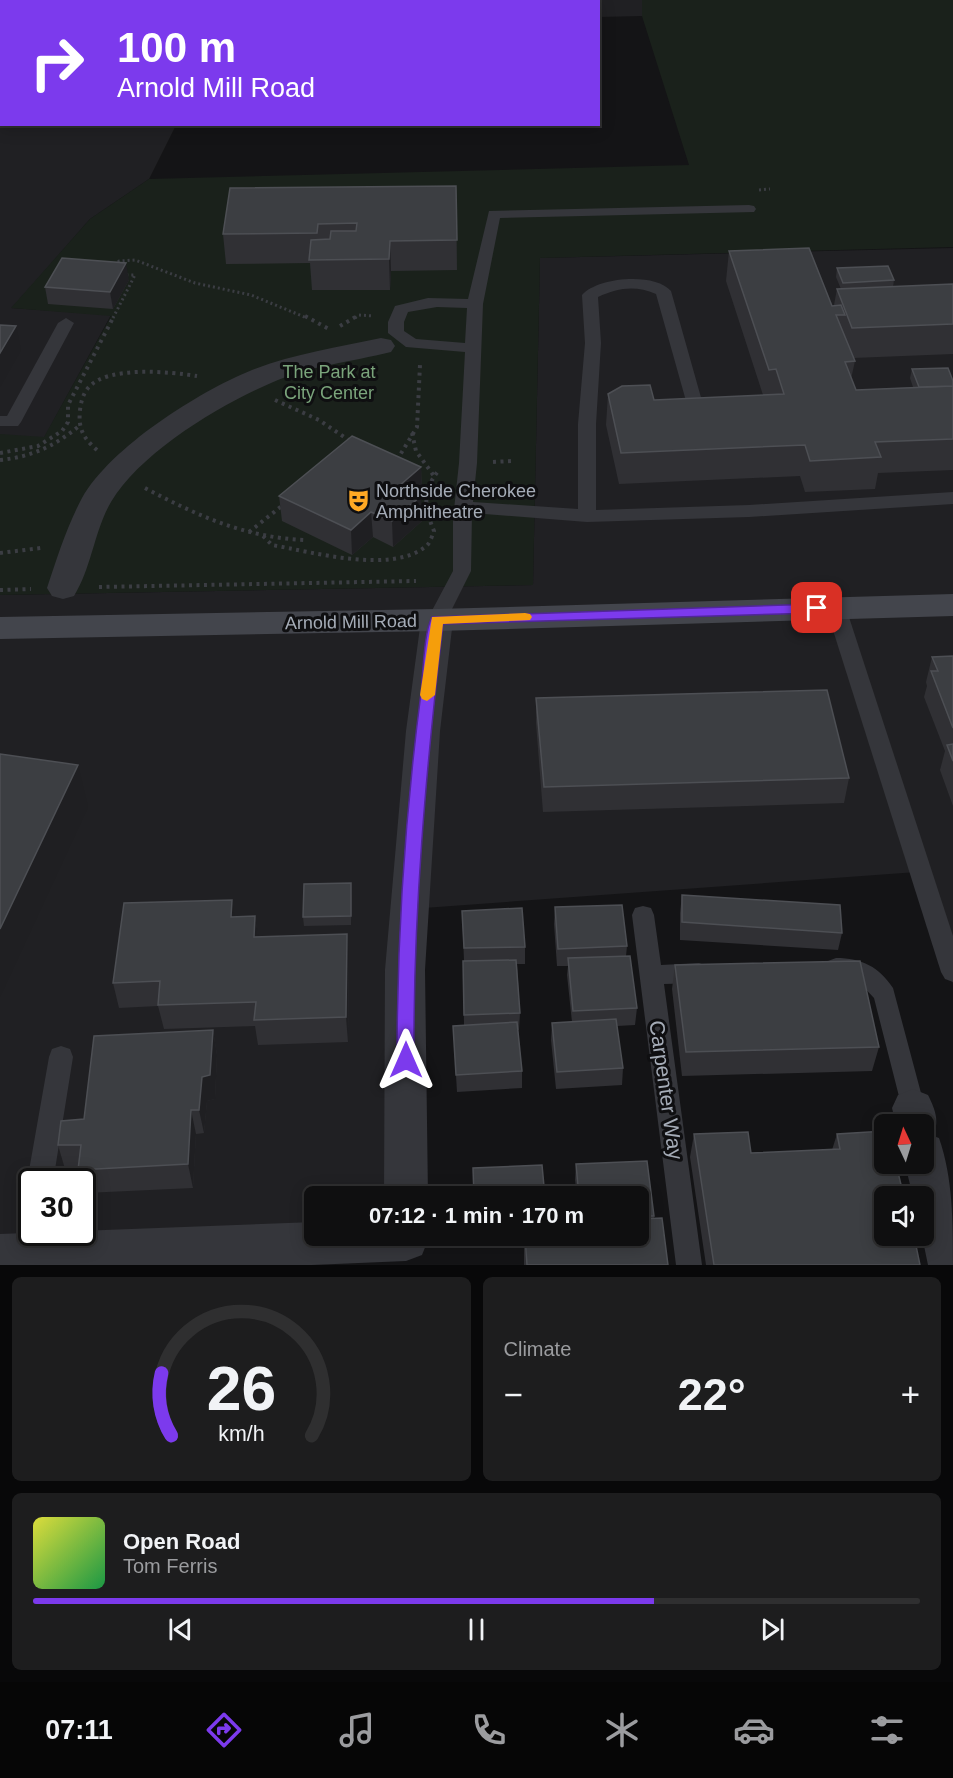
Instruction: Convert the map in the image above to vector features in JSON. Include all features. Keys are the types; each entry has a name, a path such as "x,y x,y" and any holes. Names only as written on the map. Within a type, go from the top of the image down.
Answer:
{"main road":[{"name":"Arnold Mill Road","path":"0,628 437,620 953,605"}],"street":[{"path":"63,588 76,549 98,499 131,458 196,410 262,376 328,357 381,346"},
{"path":"406,1186 405,970 423,731 437,620"},
{"path":"933,1174 945,1206 951,1265"},
{"path":"20,1248 127,1258 304,1243"}],"lane":[{"path":"437,620 462,571 475,304 494,214 749,209"},
{"path":"587,516 587,424 593,343 590,295 610,285 644,282 663,291 694,401"},
{"path":"472,348 412,344 396,333 396,322 401,309 421,302 446,301 475,304"},
{"path":"0,421 12,422 66,323"},
{"path":"464,507 587,516 749,511 953,498"},
{"path":"836,608 953,972"},
{"name":"Carpenter Way","path":"643,915 689,1265"},
{"path":"811,969 846,967 861,970 875,979 885,996 914,1114"},
{"path":"651,975 720,972"},
{"path":"42,1168 61,1057"}],"path":[{"path":"109,273 119,261 135,260 195,283 251,295 295,311 335,332"},
{"path":"0,453 36,446 57,435 68,423 68,405 135,276 118,274"},
{"path":"347,331 339,325 359,315 374,316"},
{"path":"0,460 15,459 56,445 79,426"},
{"path":"412,433 416,452 434,476"},
{"path":"263,535 272,545 312,554 362,561 407,556 427,546 434,531 423,506 428,482 441,467 512,461"},
{"path":"248,532 284,504"},
{"path":"0,591 416,581"}],"shaded area":[{"path":"600,0 642,0 642,16 600,17"},
{"path":"0,126 176,126 149,179 90,219 12,308 111,315 44,438 0,435"},
{"path":"953,248 953,984 917,872 410,909 408,1186 304,1186 304,1241 0,1257 0,595 533,585 540,258"}],"green space":[{"name":"The Park at City Center","path":"642,0 953,0 953,247 540,258 533,585 0,595 0,434 44,437 111,316 11,308 90,219 149,179 689,165 642,16"}],"building":[{"path":"456,186 457,240 390,241 389,259 309,260 311,240 330,239 331,231 356,231 357,223 318,224 317,233 223,234 230,188"},
{"path":"809,248 832,306 841,305 845,315 836,315 855,361 845,362 856,390 953,386 953,439 875,442 881,457 810,461 805,445 621,453 608,394 622,386 650,385 654,400 784,394 776,369 769,370 729,251"},
{"path":"62,258 126,263 110,292 45,287"},
{"path":"888,266 894,280 843,283 837,268"},
{"path":"953,284 953,324 852,328 837,289"},
{"path":"0,325 16,326 0,353"},
{"path":"948,368 953,386 919,387 912,369"},
{"path":"352,436 421,467 399,486 421,496 392,521 371,512 351,530 279,496"},
{"path":"953,656 953,728 931,671 938,671 932,657"},
{"path":"827,690 849,778 544,787 536,698"},
{"path":"953,744 953,761 947,745"},
{"path":"0,754 78,765 0,929"},
{"path":"351,883 351,916 303,917 304,884"},
{"path":"682,895 840,905 842,933 682,922"},
{"path":"232,900 231,917 255,916 254,937 347,934 346,1017 254,1020 256,1002 158,1005 160,981 113,983 124,903"},
{"path":"622,905 627,946 558,949 555,907"},
{"path":"522,908 525,947 464,948 462,911"},
{"path":"630,956 637,1008 573,1011 568,958"},
{"path":"516,960 520,1013 464,1015 463,961"},
{"path":"860,961 879,1047 686,1052 675,965"},
{"path":"616,1019 623,1068 557,1072 552,1023"},
{"path":"517,1022 522,1071 456,1075 453,1026"},
{"path":"213,1030 210,1075 202,1077 199,1110 191,1110 188,1164 78,1168 81,1145 58,1145 61,1121 84,1119 94,1036"},
{"path":"748,1132 751,1153 840,1149 837,1134 874,1132 874,1174 898,1174 901,1186 874,1186 874,1246 916,1246 920,1265 714,1265 694,1134"},
{"path":"647,1161 654,1216 649,1216 649,1186 578,1186 576,1164"},
{"path":"542,1165 544,1186 474,1186 473,1168"},
{"path":"662,1218 668,1265 527,1265 526,1246 649,1246 649,1219"}],"slow traffic":[{"path":"427,695 437,620 525,617"}],"place":[{"name":"Northside Cherokee Amphitheatre","path":"358,501"}],"route":[{"path":"406,1060 405,970 423,731 437,620 817,608"}]}
